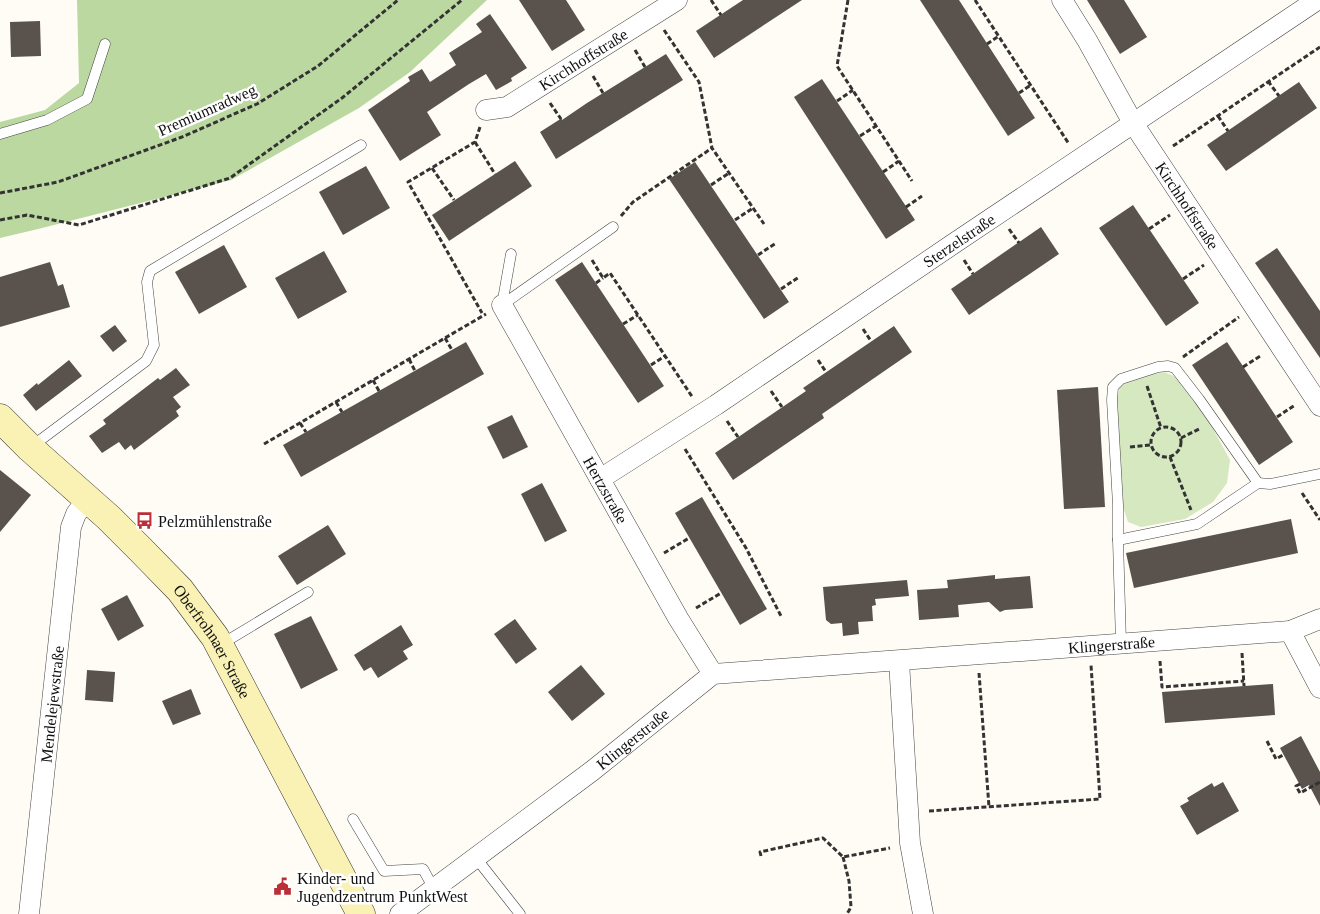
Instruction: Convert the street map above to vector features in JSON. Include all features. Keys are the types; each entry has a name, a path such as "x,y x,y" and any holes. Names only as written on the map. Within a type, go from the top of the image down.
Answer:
{"main road":[{"name":"Oberfrohnaer Straße","path":"0,418 30,448 121,530 180,590 215,637 361,914"}],"street":[{"name":"Kirchhoffstraße","path":"486,110 507,107 677,0"},
{"name":"Kirchhoffstraße","path":"1062,0 1087,40 1133,123 1320,406"},
{"name":"Sterzelstraße","path":"600,479 703,413 1317,0"},
{"name":"Hertzstraße","path":"502,305 678,618 713,674"},
{"name":"Mendelejewstraße","path":"29,914 71,527 76,514 87,499"},
{"name":"Klingerstraße","path":"400,914 592,771 713,674 1290,631 1320,619"},
{"path":"1290,631 1320,688"},
{"path":"899,661 910,843 923,914"}],"lane":[{"path":"0,134 47,120 87,99 105,44"},
{"path":"30,448 146,361 154,345 147,282 150,271 361,145"},
{"path":"502,305 613,227"},
{"path":"502,305 511,254"},
{"path":"1121,643 1113,387 1121,379 1158,367 1168,366 1175,368 1258,483"},
{"path":"1118,540 1197,524 1258,483 1270,484 1320,474"},
{"path":"219,645 308,592"},
{"path":"353,819 384,872 422,869 434,889"},
{"path":"476,858 520,914"}],"path":[{"name":"Premiumradweg","path":"0,193 58,182 182,137 257,104 318,66 398,0"},
{"path":"0,220 27,215 79,225 230,178 342,98 462,0"},
{"path":"711,0 721,15"},
{"path":"848,0 837,66 912,181"},
{"path":"975,0 1079,160"},
{"path":"653,15 699,82 712,148 764,224"},
{"path":"987,44 999,36"},
{"path":"1156,157 1320,47"},
{"path":"1268,81 1279,96"},
{"path":"1019,93 1031,85"},
{"path":"837,101 853,90"},
{"path":"484,316 408,182 474,142 486,110"},
{"path":"1218,116 1228,131"},
{"path":"860,136 876,126"},
{"path":"474,142 495,174"},
{"path":"613,227 632,202 712,148"},
{"path":"883,172 899,161"},
{"path":"432,168 454,200"},
{"path":"711,185 729,172"},
{"path":"906,207 922,196"},
{"path":"735,220 753,208"},
{"path":"758,255 776,242"},
{"path":"583,248 603,278"},
{"path":"596,283 610,273 703,413"},
{"path":"781,289 799,277"},
{"path":"264,444 502,305"},
{"path":"1175,368 1178,360 1254,307"},
{"path":"623,324 638,315"},
{"path":"445,338 452,350"},
{"path":"651,365 665,356"},
{"path":"409,359 415,370"},
{"path":"1142,372 1161,428"},
{"path":"373,380 379,391"},
{"path":"336,402 342,412"},
{"path":"1181,438 1215,421"},
{"path":"300,422 306,432"},
{"path":"1165,427 1176,431 1181,438 1181,446 1174,455 1170,456 1162,457 1158,455 1151,445 1153,435 1165,427"},
{"path":"674,432 746,548 780,616"},
{"path":"1114,448 1151,445"},
{"path":"1170,456 1197,524"},
{"path":"1293,479 1320,520"},
{"path":"647,562 689,538"},
{"path":"678,618 721,593"},
{"path":"1158,641 1162,687 1244,684 1242,658"},
{"path":"908,813 1100,799 1089,646"},
{"path":"978,655 981,722 989,807"},
{"path":"1188,685 1189,690"},
{"path":"1089,713 1094,712"},
{"path":"1267,741 1276,759 1284,754"},
{"path":"1093,767 1098,767"},
{"path":"1300,784 1296,786 1300,793 1320,782"},
{"path":"761,856 760,852 801,845 823,838 843,857 849,881 851,907 847,914"},
{"path":"843,857 898,846"}],"green space":[{"path":"77,0 487,0 410,72 359,108 231,180 0,238 0,122 45,110 79,83"},
{"path":"1164,372 1179,378 1205,414 1230,460 1227,483 1213,502 1185,519 1141,527 1128,522 1122,504 1116,400 1120,388 1132,378"}],"building":[{"path":"519,0 566,0 585,30 552,51"},
{"path":"743,0 802,0 714,58 696,31"},
{"path":"920,0 959,0 1035,118 1008,136"},
{"path":"1087,0 1124,0 1147,37 1120,54"},
{"path":"490,14 527,68 511,78 512,81 496,90 486,74 427,112 441,135 400,161 368,110 410,81 408,77 422,69 430,82 456,65 449,53 482,32 476,24"},
{"path":"40,21 41,56 11,57 10,22"},
{"path":"666,54 683,80 556,159 540,132"},
{"path":"822,79 915,220 886,239 794,97"},
{"path":"1299,82 1317,108 1226,171 1207,145"},
{"path":"515,161 532,186 449,241 432,215"},
{"path":"695,162 789,302 764,319 669,179"},
{"path":"366,166 390,208 343,235 319,192"},
{"path":"1133,205 1199,303 1166,326 1099,228"},
{"path":"1041,227 1059,254 969,315 951,289"},
{"path":"224,245 247,287 199,314 175,272"},
{"path":"1277,248 1320,311 1320,358 1255,263"},
{"path":"324,251 347,292 298,319 275,278"},
{"path":"50,262 58,286 63,284 70,307 0,327 0,277"},
{"path":"582,262 664,386 638,403 555,280"},
{"path":"115,325 127,341 113,352 100,336"},
{"path":"894,326 912,352 822,414 824,418 733,480 715,453 806,391 803,388"},
{"path":"466,342 484,374 301,477 283,445"},
{"path":"1227,342 1293,442 1259,465 1192,365"},
{"path":"69,360 82,376 36,411 23,395"},
{"path":"176,368 190,385 173,397 181,407 176,411 179,416 134,450 131,445 125,450 119,442 102,453 89,436 106,424 103,420 158,378 160,380"},
{"path":"1098,387 1105,507 1064,509 1057,390"},
{"path":"512,415 528,447 503,459 487,427"},
{"path":"0,470 31,495 0,532"},
{"path":"542,483 567,531 545,542 521,494"},
{"path":"702,497 767,609 740,625 675,513"},
{"path":"1291,519 1298,553 1134,588 1126,553"},
{"path":"328,525 346,554 297,585 278,556"},
{"path":"995,575 995,579 1030,576 1033,608 1000,612 989,602 958,605 959,617 919,620 917,590 948,588 947,580"},
{"path":"907,580 909,596 875,599 876,605 872,606 873,621 858,622 859,634 843,636 842,623 831,624 826,620 823,587"},
{"path":"127,595 144,626 118,641 101,609"},
{"path":"311,616 338,670 301,689 274,634"},
{"path":"515,619 537,649 516,664 494,634"},
{"path":"401,625 413,645 403,651 408,659 378,678 371,667 364,671 354,655"},
{"path":"581,665 605,694 572,721 548,692"},
{"path":"87,670 115,672 113,702 85,700"},
{"path":"1273,684 1275,715 1165,723 1162,692"},
{"path":"191,689 201,714 173,725 162,701"},
{"path":"1301,736 1320,772 1320,806 1309,785 1302,789 1280,748"},
{"path":"1223,782 1239,811 1197,835 1180,806 1189,801 1187,798 1212,783 1214,787"}],"place":[{"name":"Pelzmühlenstraße","path":"144,521"},
{"name":"Kinder- und Jugendzentrum PunktWest","path":"283,887"}]}
